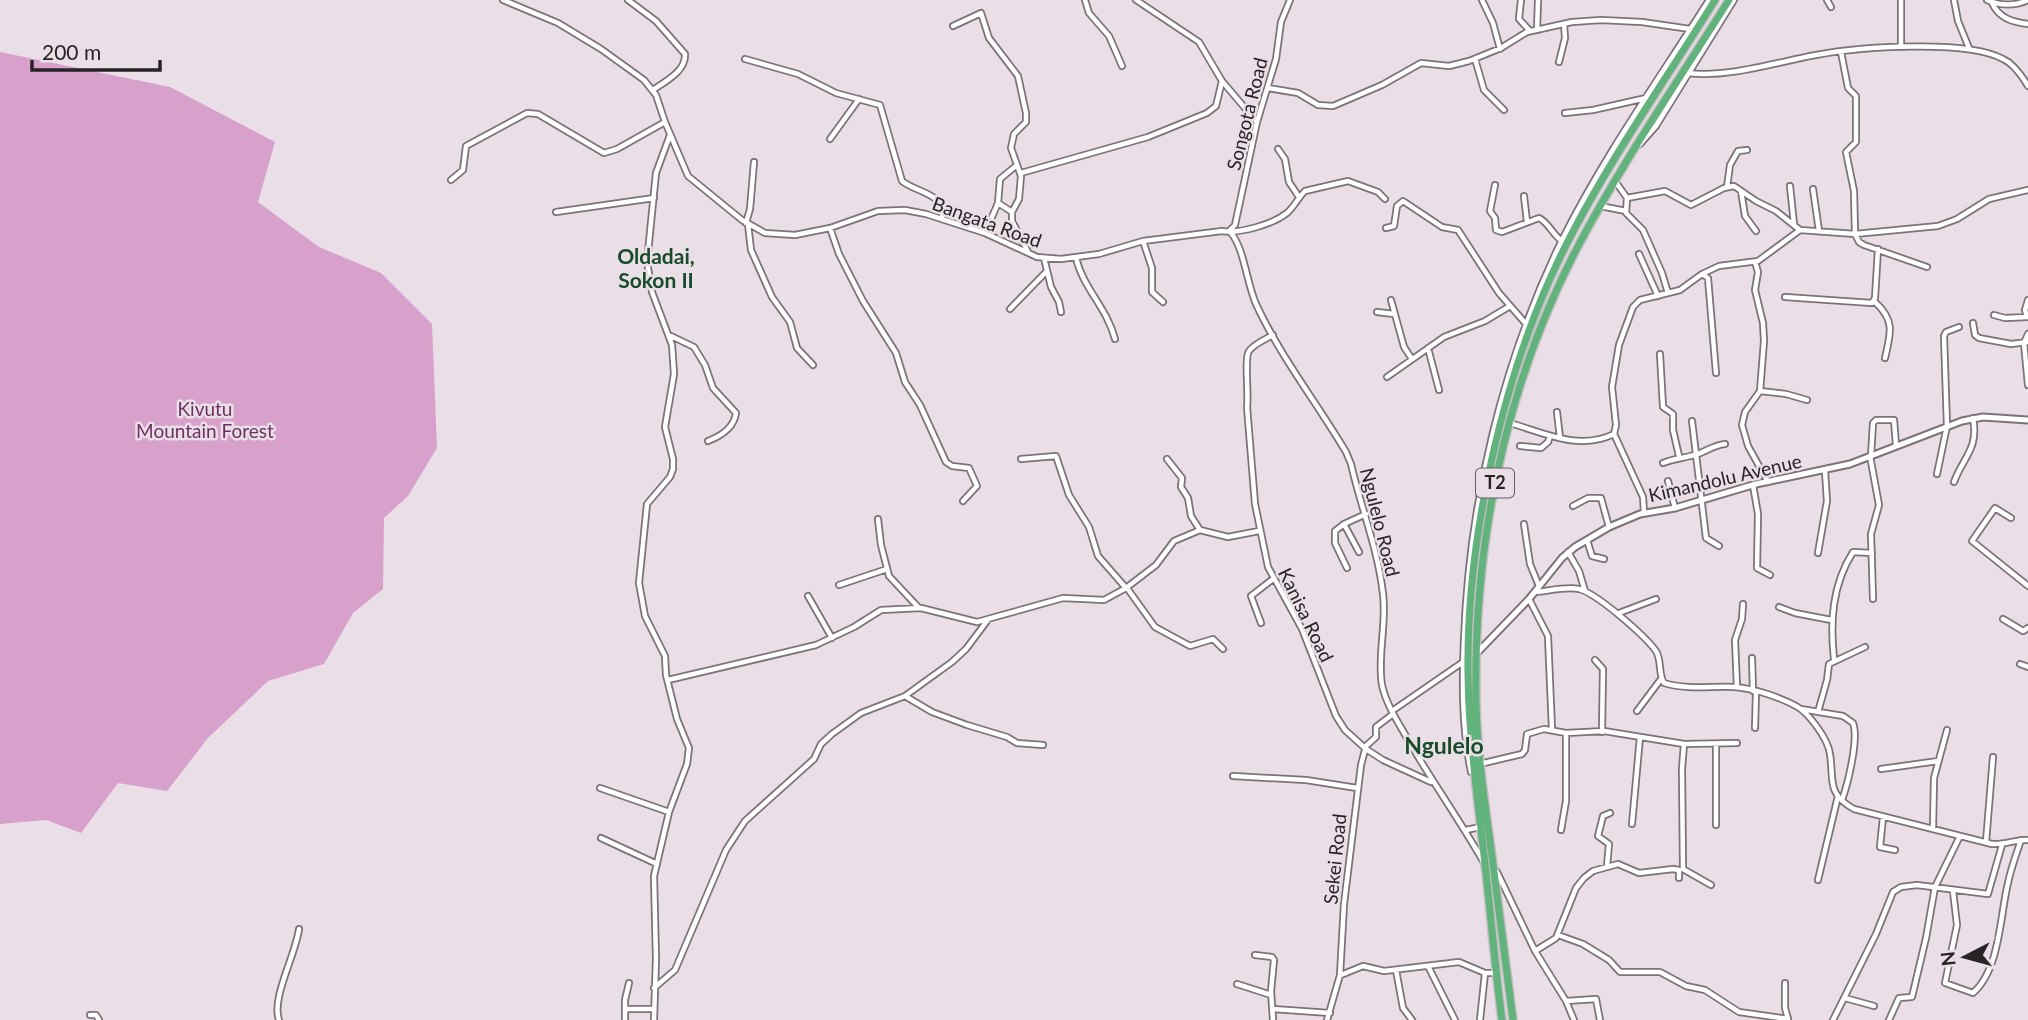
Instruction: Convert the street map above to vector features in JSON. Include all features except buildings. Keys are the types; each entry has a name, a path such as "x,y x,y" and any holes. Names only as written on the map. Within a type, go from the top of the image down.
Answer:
{"highway":[{"name":"T2","path":"1502,1020 1475,790 1469,699 1476,551 1485,495 1506,405 1538,309 1561,257 1610,165 1716,0"},
{"name":"T2","path":"1513,1020 1469,659 1487,524 1509,423 1525,369 1575,252 1615,181 1731,0"},
{"path":"1493,948 1504,947"},
{"path":"1496,975 1507,976"}],"street":[{"name":"Bangata Road","path":"503,0 545,17 625,65 653,90 691,179 747,223 765,233 795,235 830,228 887,210 917,212 985,233 1028,254 1044,258 1076,258 1143,241 1228,232 1277,219 1290,210 1299,197"},
{"path":"628,0 657,23 685,54 681,68 653,90"},
{"path":"1085,0 1089,13 1109,36 1122,66"},
{"path":"1136,0 1199,42 1222,81 1256,122"},
{"name":"Songota Road","path":"1228,232 1235,225 1256,122 1268,88 1282,22 1290,0"},
{"path":"1482,0 1493,23 1500,49"},
{"path":"1521,0 1519,19 1530,31"},
{"path":"1537,30 1538,0"},
{"path":"1469,659 1469,563 1477,508 1502,400 1527,325 1562,241 1589,191 1709,0"},
{"path":"1637,147 1656,126 1731,0"},
{"path":"1827,0 1831,7"},
{"path":"1901,0 1901,47"},
{"path":"1954,0 1958,21 1969,48"},
{"path":"1990,1 2019,4 2028,0"},
{"path":"1990,1 1996,12 2008,20 2028,24"},
{"path":"953,26 981,13 989,37 1018,76 1026,118 1023,126 1014,134 1011,146 1021,173 1018,199 1012,212 1014,227 1028,254"},
{"path":"1268,88 1298,93 1318,105 1333,106 1382,85 1421,64 1449,66 1475,59 1500,49 1530,31 1601,20 1642,22 1690,29"},
{"path":"1559,62 1565,37 1564,24"},
{"path":"1688,72 1713,74 1841,51 1901,47 1969,48 2002,58 2013,65 2028,86"},
{"path":"1841,51 1849,90 1856,96 1856,142 1846,152 1854,191 1856,234 1861,244 1927,267"},
{"path":"745,58 797,74 829,90 880,104 902,181 933,196 942,210 942,219"},
{"path":"1475,59 1484,90 1504,110"},
{"path":"1021,173 1149,137 1207,113 1216,106 1222,81"},
{"path":"1565,113 1593,110 1646,98"},
{"path":"830,139 859,99"},
{"path":"451,180 463,170 466,146 527,113 538,114 604,153 617,149 665,122"},
{"path":"653,1020 656,959 653,886 669,812 687,764 689,748 677,721 665,656 645,616 639,583 647,504 670,477 673,469 665,427 674,369 670,335 652,292 647,268 660,157 670,134"},
{"path":"1278,149 1285,159 1289,182 1299,197 1308,190 1348,181 1378,191 1385,199"},
{"path":"1727,187 1736,152 1747,150"},
{"path":"754,162 747,223 751,250 772,297 790,322 797,348 813,365"},
{"path":"985,233 998,203 1000,179 1017,165"},
{"path":"1615,181 1627,198 1626,211"},
{"path":"1495,185 1490,211 1495,219 1496,230 1502,232 1542,219 1550,231 1562,241"},
{"path":"1627,198 1665,191 1691,205 1734,186 1752,199 1779,212 1800,230 1856,234 1938,226 1957,219 1989,199 2028,190"},
{"path":"1790,186 1794,225"},
{"path":"1741,190 1745,216 1756,231"},
{"path":"1813,190 1819,232"},
{"path":"1524,196 1527,222"},
{"path":"556,212 654,198"},
{"path":"1386,228 1394,226 1397,206 1403,201 1442,227 1458,230 1510,306 1527,325"},
{"path":"998,203 1012,212"},
{"path":"1600,206 1626,211 1643,230 1668,293"},
{"path":"830,228 839,254 863,302 896,353 905,382 920,405 946,462 972,471 977,486 962,501"},
{"path":"1644,513 1643,497 1614,434 1616,425 1612,387 1620,340 1628,327 1635,303 1680,290 1702,274 1719,267 1755,262 1800,230"},
{"name":"Ngulelo Road","path":"1228,232 1237,243 1256,304 1346,452 1379,564 1383,594 1382,678 1392,712 1432,782 1466,830 1485,863"},
{"path":"1143,241 1152,271 1152,292 1163,302"},
{"path":"1875,302 1878,249"},
{"path":"1639,254 1658,296"},
{"path":"1044,258 1046,272 1061,312"},
{"path":"1076,258 1081,277 1106,313 1115,338"},
{"path":"1755,262 1758,272 1755,289 1764,341 1760,391 1745,412 1742,425 1748,446 1768,482"},
{"path":"1010,309 1046,272"},
{"path":"1702,274 1708,278 1716,373"},
{"path":"1785,297 1875,302 1885,311 1890,323 1885,358"},
{"path":"1391,300 1404,347 1412,359"},
{"path":"2028,300 2024,313 2028,317"},
{"path":"1387,377 1444,337 1485,321 1510,306"},
{"path":"1377,312 1394,314"},
{"path":"1993,314 2011,318 2028,317"},
{"path":"1973,323 1975,335 1979,338 2001,343 2026,343"},
{"path":"1937,474 1947,426 1944,336 1948,331 1959,327"},
{"path":"2028,334 2028,385"},
{"path":"670,335 694,347 705,365 713,388 736,413 734,422 727,430 708,441"},
{"name":"Kanisa Road","path":"1273,335 1250,349 1247,356 1248,410 1259,531 1273,579 1301,629 1336,716 1346,730 1366,749 1383,760 1432,782"},
{"path":"1428,348 1439,390"},
{"path":"1660,354 1663,407 1672,414 1679,456"},
{"path":"1760,391 1807,400"},
{"path":"1558,412 1560,438"},
{"path":"1954,482 1971,452 1975,433 1973,418"},
{"name":"Kimandolu Avenue","path":"1469,659 1529,599 1568,552 1609,527 1644,513 1675,508 1753,485 1825,471 1973,418 2028,420"},
{"path":"1872,599 1871,534 1879,505 1871,456 1873,429 1877,420 1894,421 1896,445"},
{"path":"1692,421 1706,538 1719,546"},
{"path":"1509,423 1550,436 1582,442 1614,434"},
{"path":"1520,446 1541,448 1550,436"},
{"path":"1663,463 1679,456 1696,455 1715,445 1726,443"},
{"path":"1021,459 1056,456 1069,495 1089,527 1098,556 1127,588 1154,627 1190,646 1213,639 1223,649"},
{"path":"1167,459 1182,478 1181,486 1188,498 1191,516 1200,530"},
{"path":"1818,552 1827,497 1825,471"},
{"path":"1668,481 1675,508"},
{"path":"1753,485 1758,517 1757,567 1770,575"},
{"path":"1573,506 1592,497 1601,498 1609,527"},
{"path":"2011,518 1995,508 1972,543 2028,586"},
{"path":"1347,568 1335,539 1337,528 1366,514"},
{"path":"878,519 887,569 893,581 918,608"},
{"path":"1344,524 1359,552"},
{"path":"1524,524 1537,589 1572,589 1585,592 1619,613 1656,651 1664,683 1702,688 1737,687 1800,708 1850,719 1855,727 1850,770 1818,880"},
{"path":"668,680 800,649 832,638 881,610 918,608 972,622 988,621 1006,613 1063,598 1104,600 1127,588 1158,563 1171,543 1200,530 1228,537 1259,531"},
{"path":"1587,540 1592,556 1604,559"},
{"path":"1834,659 1831,620 1835,597 1851,554 1854,551 1872,554"},
{"path":"1568,552 1579,570 1585,592"},
{"path":"839,584 887,569"},
{"path":"1261,622 1251,597 1273,579"},
{"path":"808,596 832,638"},
{"path":"1619,613 1656,598"},
{"path":"1529,599 1548,636 1552,729"},
{"path":"1737,687 1735,640 1743,604"},
{"path":"1779,607 1831,620"},
{"path":"2003,619 2024,631 2028,628"},
{"path":"654,989 675,970 726,850 745,821 810,764 821,744 849,720 905,696 966,649 988,621"},
{"path":"1818,712 1828,666 1834,659 1865,647"},
{"name":"Sekei Road","path":"1328,1020 1340,975 1344,905 1357,788 1367,744 1376,737 1376,727 1392,712 1469,659"},
{"path":"1752,659 1755,728"},
{"path":"1595,660 1603,669 1602,732"},
{"path":"2020,664 2028,667"},
{"path":"1637,711 1661,679"},
{"path":"905,696 932,712 1007,737 1014,742 1043,745"},
{"path":"1800,708 1829,747 1831,781 1840,798 1854,809 2002,845 2028,840"},
{"path":"1484,763 1522,754 1527,734 1552,729 1566,733 1602,732 1684,744 1737,743"},
{"path":"1933,828 1933,786 1947,730"},
{"path":"1561,830 1566,801 1566,733"},
{"path":"1632,824 1640,737"},
{"path":"1684,744 1683,869 1711,885"},
{"path":"1716,745 1716,825"},
{"path":"1986,842 1993,757"},
{"path":"1881,769 1938,761"},
{"path":"1233,776 1306,779 1357,788"},
{"path":"600,788 669,812"},
{"path":"1607,866 1609,844 1598,836 1603,816 1610,813"},
{"path":"1883,817 1880,847 1895,850"},
{"path":"1466,830 1480,827"},
{"path":"1889,1020 1899,998 1910,999 1914,990 1935,887 1960,836"},
{"path":"601,838 656,864"},
{"path":"1953,890 1956,925 1945,983 1973,993 1979,988 1990,967 2003,915 2007,883 2021,840"},
{"path":"1833,1020 1876,934 1893,891 1910,885 1988,894 2002,845"},
{"path":"1535,951 1558,935 1579,883 1593,871 1623,864 1639,873 1679,870 1679,878"},
{"path":"1494,866 1535,951 1566,1001 1574,1020"},
{"path":"279,1020 279,998 299,929"},
{"path":"1558,935 1583,944 1609,960 1620,972 1660,972 1686,986 1705,990 1739,1012 1788,1019 1785,983"},
{"path":"1255,955 1273,958 1273,1020"},
{"path":"1340,975 1363,967 1384,971 1460,962 1496,975"},
{"path":"1428,966 1455,1020"},
{"path":"1396,970 1403,1008 1412,1020"},
{"path":"1480,1020 1485,973"},
{"path":"625,1020 629,983"},
{"path":"1237,984 1271,995"},
{"path":"1845,998 1874,1006"},
{"path":"1566,1001 1596,999 1600,1020"},
{"path":"626,1009 653,1009"},
{"path":"1273,1009 1330,1013"},
{"path":"90,1015 96,1015 99,1020"}],"green space":[{"name":"Kivutu Mountain Forest","path":"0,52 170,87 275,142 258,202 319,247 381,273 432,324 437,448 408,496 384,518 383,589 353,613 324,664 268,681 208,738 167,791 118,783 81,833 46,820 0,824"}],"district":[{"name":"Oldadai, Sokon II","path":"656,269"},
{"name":"Ngulelo","path":"1444,746"}]}
